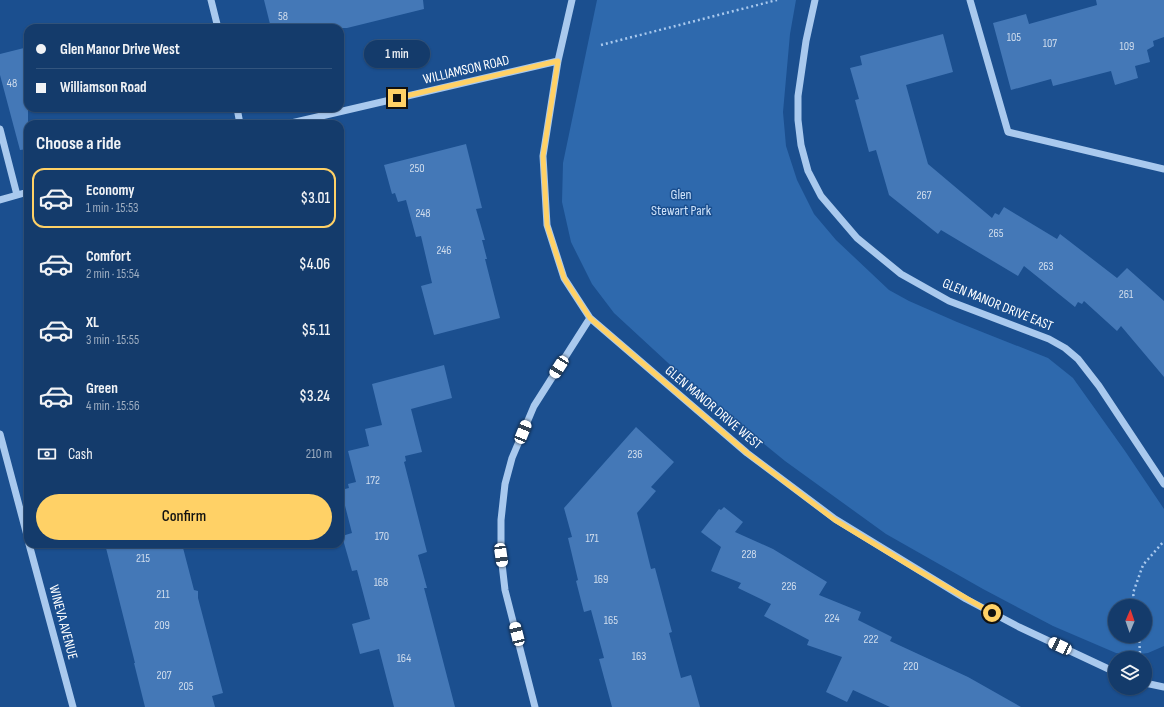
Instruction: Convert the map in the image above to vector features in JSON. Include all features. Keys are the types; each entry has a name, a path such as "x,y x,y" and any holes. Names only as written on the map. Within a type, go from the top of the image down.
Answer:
{"street":[{"path":"211,0 217,24"},
{"name":"GLEN MANOR DRIVE WEST","path":"572,0 558,61 543,156 547,225 564,278 590,318 747,453 835,520 966,599 1019,627 1108,669"},
{"name":"GLEN MANOR DRIVE EAST","path":"815,0 806,41 799,88 798,120 801,145 808,171 821,196 857,238 901,274 949,301 1049,338 1065,348 1078,359 1098,386 1164,484"},
{"path":"970,0 1008,132 1164,170"},
{"name":"WILLIAMSON ROAD","path":"344,111 558,61"},
{"name":"WILLIAMSON ROAD","path":"304,120 339,112"},
{"path":"0,129 17,195"},
{"path":"0,200 24,193"},
{"path":"535,707 504,583 501,548 501,520 505,484 512,458 534,406 590,318"},
{"path":"0,434 24,525"},
{"name":"WINEVA AVENUE","path":"30,548 73,707"},
{"path":"1152,684 1164,687"}],"path":[{"path":"601,45 776,0"},
{"path":"1134,599 1133,593 1143,565 1164,541"}],"green space":[{"name":"Glen Stewart Park","path":"597,0 796,0 790,34 783,112 786,146 797,180 814,214 836,240 889,290 909,301 957,322 1048,358 1073,378 1164,509 1164,646 1152,651 1111,651 1053,626 983,589 886,534 785,461 692,385 614,313 592,284 571,242 562,202 563,163"}],"building":[{"path":"264,0 423,0 424,9 347,28 344,28 344,24 270,24"},
{"path":"1096,0 1164,0 1164,37 1153,41 1154,46 1147,50 1150,62 1135,66 1138,78 1115,85 1111,71 1053,86 1051,79 1011,90 993,23 1026,14 1029,24 1097,5"},
{"path":"943,34 953,72 906,85 928,164 992,218 995,213 999,215 1004,207 1057,239 1060,234 1117,278 1127,268 1164,301 1164,377 1121,326 1117,331 1084,301 1082,304 1078,302 1075,307 1024,266 1018,276 941,230 938,234 889,195 876,150 869,152 855,100 859,99 850,68 862,65 860,56"},
{"path":"24,48 24,112 28,112 28,120 24,120 24,150 20,150 0,75 0,54"},
{"path":"466,144 482,208 476,209 485,240 482,240 487,259 485,259 500,318 434,335 421,286 432,283 421,236 416,237 406,200 398,202 395,193 392,194 384,165"},
{"path":"444,365 452,398 411,409 422,452 405,456 406,461 404,462 427,552 418,555 427,588 424,588 455,707 394,707 379,649 360,654 352,624 370,619 357,570 352,571 344,543 344,535 352,533 344,502 344,489 349,488 348,484 356,482 348,451 369,446 365,429 382,425 372,384"},
{"path":"636,427 674,462 651,487 656,491 637,513 651,569 655,568 672,632 669,633 681,678 691,675 700,707 612,707 599,659 604,658 591,610 584,612 576,581 578,580 568,538 572,537 564,508"},
{"path":"724,507 743,522 735,532 773,549 827,582 819,595 861,612 858,620 892,637 890,641 968,677 1021,707 890,707 853,690 847,702 826,692 842,657 807,645 809,640 764,616 771,604 738,588 741,583 711,571 721,547 701,532 719,509 721,510"},
{"path":"106,548 183,548 194,590 198,591 198,598 223,693 212,696 215,707 145,707"}],"route":[{"path":"397,98 558,61 543,156 547,225 564,278 590,318 747,453 835,520 966,599 992,613"}]}
